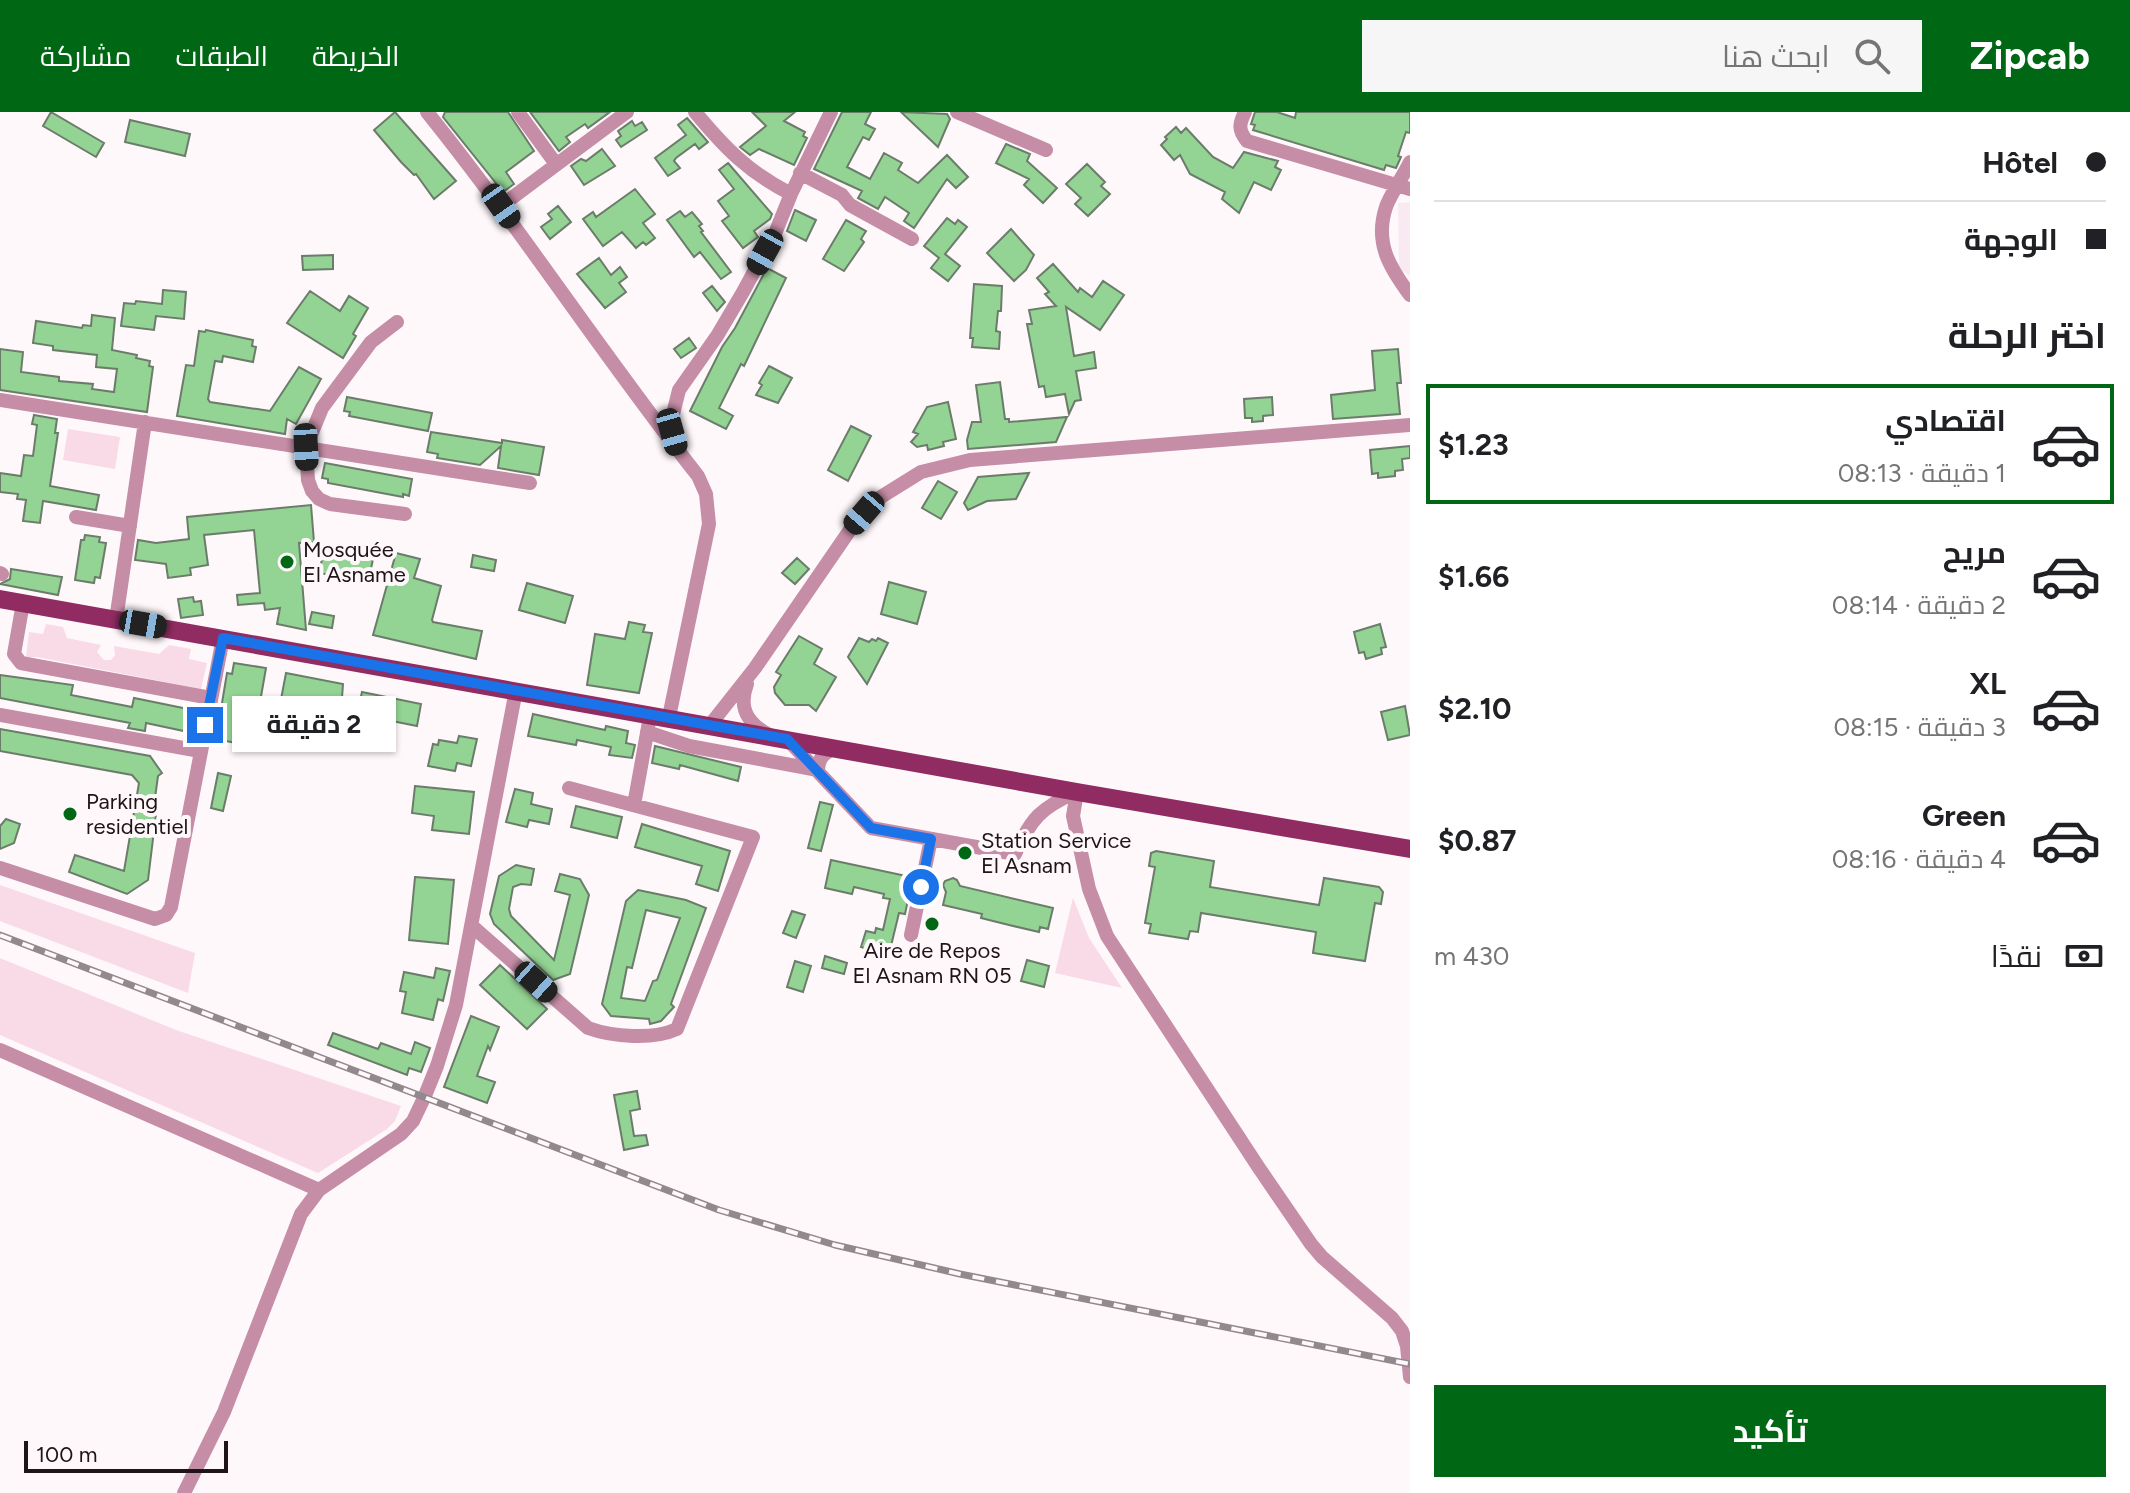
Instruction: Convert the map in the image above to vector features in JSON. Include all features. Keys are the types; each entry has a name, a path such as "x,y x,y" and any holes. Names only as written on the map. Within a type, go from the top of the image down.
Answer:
{"main road":[{"path":"0,599 516,690 655,721 710,725 1410,849"}],"street":[{"path":"427,112 501,206 582,323 698,476 706,494 709,524 634,805"},
{"path":"518,112 556,164"},
{"path":"501,206 556,164 608,117 627,112"},
{"path":"695,112 720,142 760,178 791,194"},
{"path":"677,449 672,432 675,401 691,370 717,336 776,231 800,173 831,112"},
{"path":"957,112 1046,150"},
{"path":"1245,112 1240,133 1247,141 1404,188"},
{"path":"1410,162 1404,188 1385,208 1385,254 1390,268 1410,295"},
{"path":"800,173 912,239"},
{"path":"397,322 371,342 322,408 306,447 308,480 319,499 330,504 405,514"},
{"path":"639,399 653,407 675,401"},
{"path":"0,400 530,483"},
{"path":"116,620 145,422"},
{"path":"710,725 755,668 852,527 876,500 921,472 970,460 1410,425"},
{"path":"76,517 130,526"},
{"path":"23,603 14,654 21,663 211,698"},
{"path":"0,868 155,919 166,915 171,907 223,638"},
{"path":"755,668 742,699 744,712 760,730 780,738 818,770 871,828 1015,854 1027,828 1041,810 1077,792"},
{"path":"184,1493 224,1412 301,1214 319,1190 401,1134 413,1121 437,1066 456,1005 516,690"},
{"path":"0,715 200,751"},
{"path":"655,721 689,746 818,770"},
{"path":"818,770 823,754 835,748"},
{"path":"1014,780 1037,798 1041,810"},
{"path":"472,926 588,1028 603,1034 664,1034 677,1029 753,837 569,788"},
{"path":"1077,792 1073,816 1089,889 1107,936 1311,1244 1392,1318 1402,1331 1410,1377"},
{"path":"911,935 931,839"},
{"path":"0,1050 319,1190"}],"shaded area":[{"path":"1410,202 1410,276 1399,269 1398,203"},
{"path":"68,429 120,437 115,469 63,460"},
{"path":"46,624 63,627 67,638 101,645 97,652 104,660 111,660 115,655 114,646 159,654 169,645 191,649 189,659 207,663 201,689 26,657 29,632 43,634"},
{"path":"0,885 195,953 188,993 0,921"},
{"path":"1073,898 1089,938 1122,988 1055,973"},
{"path":"0,958 176,1030 401,1106 395,1121 387,1129 318,1173 0,1035"}],"building":[{"path":"51,112 104,143 96,157 43,126"},
{"path":"395,112 456,181 434,199 416,174 401,162 374,130"},
{"path":"445,112 508,112 534,151 506,172 514,184 503,192 443,117"},
{"path":"530,112 610,112 588,128 585,124 566,137 570,142 559,151"},
{"path":"752,112 795,112 784,121 805,132 803,136 807,138 794,165 759,149 750,155 740,147 766,126"},
{"path":"842,112 871,112 865,124 875,129 869,140 863,137 847,167 870,179 884,153 902,163 898,170 918,183 947,155 968,177 956,188 947,179 914,228 904,221 909,213 885,197 878,209 858,198 862,191 814,169"},
{"path":"901,112 947,114 950,119 938,147"},
{"path":"1255,112 1277,112 1295,118 1296,112 1410,112 1410,133 1406,132 1396,168 1386,165 1384,170 1253,130 1255,125 1251,124"},
{"path":"687,118 708,142 699,149 695,144 676,158 674,161 680,168 668,176 655,158 686,135 678,125"},
{"path":"130,120 190,134 185,156 125,142"},
{"path":"632,121 635,126 642,122 647,130 621,147 616,140 621,136 618,131"},
{"path":"1176,127 1181,133 1186,128 1213,157 1233,168 1244,152 1278,161 1275,167 1281,170 1271,190 1254,182 1239,213 1222,199 1225,192 1190,174 1180,155 1174,160 1161,145"},
{"path":"1006,144 1030,154 1027,161 1057,188 1043,203 1024,185 1029,179 996,163"},
{"path":"602,149 615,166 584,185 571,166 581,159 586,161"},
{"path":"728,163 772,214 754,231 758,237 743,248 722,221 729,216 718,201 734,189 719,170"},
{"path":"1087,164 1105,182 1101,186 1110,194 1088,216 1075,204 1081,198 1066,184"},
{"path":"635,189 655,214 643,223 655,238 636,248 622,232 603,246 583,219 593,212 596,217"},
{"path":"558,206 571,222 550,239 541,227 552,219 548,214"},
{"path":"795,210 816,220 806,241 787,231"},
{"path":"680,211 685,217 692,212 702,224 699,226 701,232 731,272 721,279 700,252 694,257 667,220"},
{"path":"947,218 955,224 958,220 967,227 945,254 960,266 948,281 931,268 939,258 924,246"},
{"path":"846,220 866,231 861,239 864,242 844,271 823,259"},
{"path":"1011,229 1034,255 1026,270 1014,281 987,253"},
{"path":"333,255 333,269 303,270 302,256"},
{"path":"599,258 611,275 620,267 627,277 619,283 626,292 605,308 577,274"},
{"path":"1053,264 1078,292 1080,288 1092,297 1103,281 1124,295 1100,330 1066,307 1074,356 1094,352 1096,368 1076,371 1081,400 1075,401 1069,414 1065,394 1046,397 1044,386 1039,387 1027,324 1032,324 1029,310 1056,306 1037,278"},
{"path":"767,268 786,278 744,366 741,364 719,408 733,416 726,429 690,411"},
{"path":"974,284 1002,286 996,331 1000,332 999,349 972,347"},
{"path":"712,286 725,302 717,311 703,293"},
{"path":"163,290 186,292 184,319 156,316 154,330 121,326 124,303 162,304"},
{"path":"310,291 340,311 349,296 368,308 343,358 287,323"},
{"path":"92,315 115,318 112,350 150,361 149,366 153,367 147,412 0,390 0,349 23,352 21,372 59,377 59,381 93,384 92,389 114,392 117,369 96,367 97,355 53,350 53,346 33,343 36,321 82,328 83,325 91,326"},
{"path":"199,331 253,340 252,346 256,347 253,362 223,356 222,362 215,361 210,402 270,411 299,367 321,379 296,424 287,419 285,434 177,416 186,365 194,366"},
{"path":"689,338 696,348 681,358 674,349"},
{"path":"1398,349 1400,414 1333,419 1331,395 1375,390 1372,351"},
{"path":"769,366 792,378 778,403 756,395"},
{"path":"1000,382 1005,419 1009,422 1067,417 1056,442 968,449 972,422 981,422 976,385"},
{"path":"347,397 432,413 428,431 349,416 350,412 344,411"},
{"path":"1272,397 1273,415 1263,416 1263,421 1252,422 1252,418 1245,418 1244,399"},
{"path":"948,402 956,439 928,450 927,445 917,447 911,442 918,434 913,432 927,407"},
{"path":"34,415 57,419 55,433 58,433 50,486 99,495 96,510 43,501 40,523 23,521 26,500 17,499 18,494 0,492 0,473 21,476 24,455 33,456 37,425 32,424"},
{"path":"851,426 871,436 848,481 828,470"},
{"path":"431,432 544,447 539,475 498,468 501,446 480,465 437,458 438,454 427,452"},
{"path":"1410,446 1410,458 1402,459 1403,470 1395,471 1395,476 1378,478 1378,473 1372,474 1370,450"},
{"path":"325,463 412,479 409,496 328,483 328,479 322,478"},
{"path":"1029,473 1016,499 987,501 968,510 964,503 978,477"},
{"path":"938,481 957,492 941,519 922,508"},
{"path":"311,505 314,542 299,543 306,630 277,624 280,608 265,610 264,603 238,605 237,595 260,593 254,530 204,535 208,565 190,568 191,575 168,578 166,564 135,560 138,540 156,543 189,539 187,517"},
{"path":"85,535 100,537 99,542 106,543 100,578 95,577 94,583 75,580 81,540"},
{"path":"325,545 374,555 368,582 319,573"},
{"path":"396,553 420,559 414,578 441,586 433,622 482,631 476,659 373,635"},
{"path":"473,555 496,560 494,571 471,567"},
{"path":"797,558 809,569 795,584 782,573"},
{"path":"11,569 62,577 58,595 0,584 10,579"},
{"path":"889,582 926,592 917,624 881,614"},
{"path":"527,583 573,596 565,623 519,610"},
{"path":"193,597 194,602 201,601 203,615 181,618 178,599"},
{"path":"312,612 334,616 332,628 309,624"},
{"path":"629,622 645,625 643,632 652,633 639,693 587,685 595,634 625,639"},
{"path":"1380,624 1386,647 1381,648 1382,654 1366,659 1364,652 1359,653 1354,632"},
{"path":"799,636 822,649 814,664 836,677 816,711 809,705 785,705 775,693 774,687 781,675 776,672"},
{"path":"859,638 869,642 878,638 888,643 867,684 848,657"},
{"path":"234,663 266,668 259,708 248,706 241,744 216,739 227,673 232,674"},
{"path":"286,673 343,684 342,698 329,697 327,708 306,704 298,747 268,741 273,714 278,715"},
{"path":"0,675 73,685 71,695 132,707 134,698 198,711 193,733 146,723 145,731 128,728 130,723 0,698"},
{"path":"362,692 421,704 417,726 357,714"},
{"path":"1405,706 1410,735 1388,740 1381,712"},
{"path":"533,714 605,730 606,726 628,731 626,743 635,745 632,758 609,755 611,747 577,740 576,745 528,736"},
{"path":"0,729 150,756 162,773 158,776 154,805 157,806 148,880 127,894 69,872 75,855 124,871 139,783 132,775 0,751"},
{"path":"459,736 477,739 471,766 457,763 455,771 428,766 433,744 438,745 439,740 457,743"},
{"path":"655,746 741,767 738,781 680,765 679,769 652,763"},
{"path":"218,773 231,776 223,811 211,808"},
{"path":"415,786 474,792 469,834 432,830 434,816 412,813"},
{"path":"515,789 533,793 531,804 552,809 549,824 529,820 527,827 506,822"},
{"path":"820,802 833,805 821,851 808,848"},
{"path":"576,806 622,817 617,838 571,827"},
{"path":"6,819 20,824 14,843 0,849 0,826"},
{"path":"642,824 730,851 718,891 696,884 702,866 635,847"},
{"path":"1156,851 1214,861 1210,887 1319,905 1324,878 1379,887 1383,892 1381,904 1375,903 1365,961 1313,953 1316,932 1201,913 1198,932 1190,931 1188,939 1149,933 1151,924 1145,923 1155,867 1149,866 1151,853"},
{"path":"831,860 911,877 905,914 899,913 890,950 861,947 866,931 875,933 876,928 883,930 890,899 883,898 884,894 854,887 852,894 825,888"},
{"path":"516,865 534,869 531,885 513,887 509,909 511,916 554,960 570,895 555,891 560,874 580,879 589,895 570,974 553,980 494,924 490,914 499,876"},
{"path":"415,877 454,880 448,944 409,940"},
{"path":"953,878 960,886 1053,908 1048,929 1040,927 1039,932 943,905 946,892 943,885"},
{"path":"638,890 686,900 706,908 671,1004 674,1007 661,1021 650,1024 649,1019 611,1016 602,1004 626,901","holes":["646,910 680,918 657,980 653,981 645,1001 621,998 627,967 632,968"]},
{"path":"792,911 805,915 796,938 783,933"},
{"path":"825,956 847,963 844,974 822,968"},
{"path":"1027,960 1049,966 1044,987 1021,981"},
{"path":"795,961 811,966 803,992 787,987"},
{"path":"500,965 547,1009 527,1029 480,985"},
{"path":"436,968 450,971 443,1001 438,999 433,1020 402,1013 406,992 400,991 404,972 434,978"},
{"path":"471,1016 499,1027 477,1076 495,1082 487,1103 444,1087"},
{"path":"333,1033 378,1049 381,1043 411,1054 415,1042 430,1048 421,1072 409,1068 407,1075 328,1045"},
{"path":"637,1091 640,1109 630,1111 634,1136 646,1135 648,1145 624,1150 614,1095"}],"railway":[{"path":"0,935 719,1210 835,1245 960,1274 1410,1364"}],"place":[{"name":"Mosquée El Asname","path":"287,562"},
{"name":"Parking residentiel","path":"70,814"},
{"name":"Station Service El Asnam","path":"965,853"},
{"name":"Aire de Repos El Asnam RN 05","path":"932,924"}],"route":[{"path":"205,725 223,638 787,739 871,828 931,839 921,887"}]}
